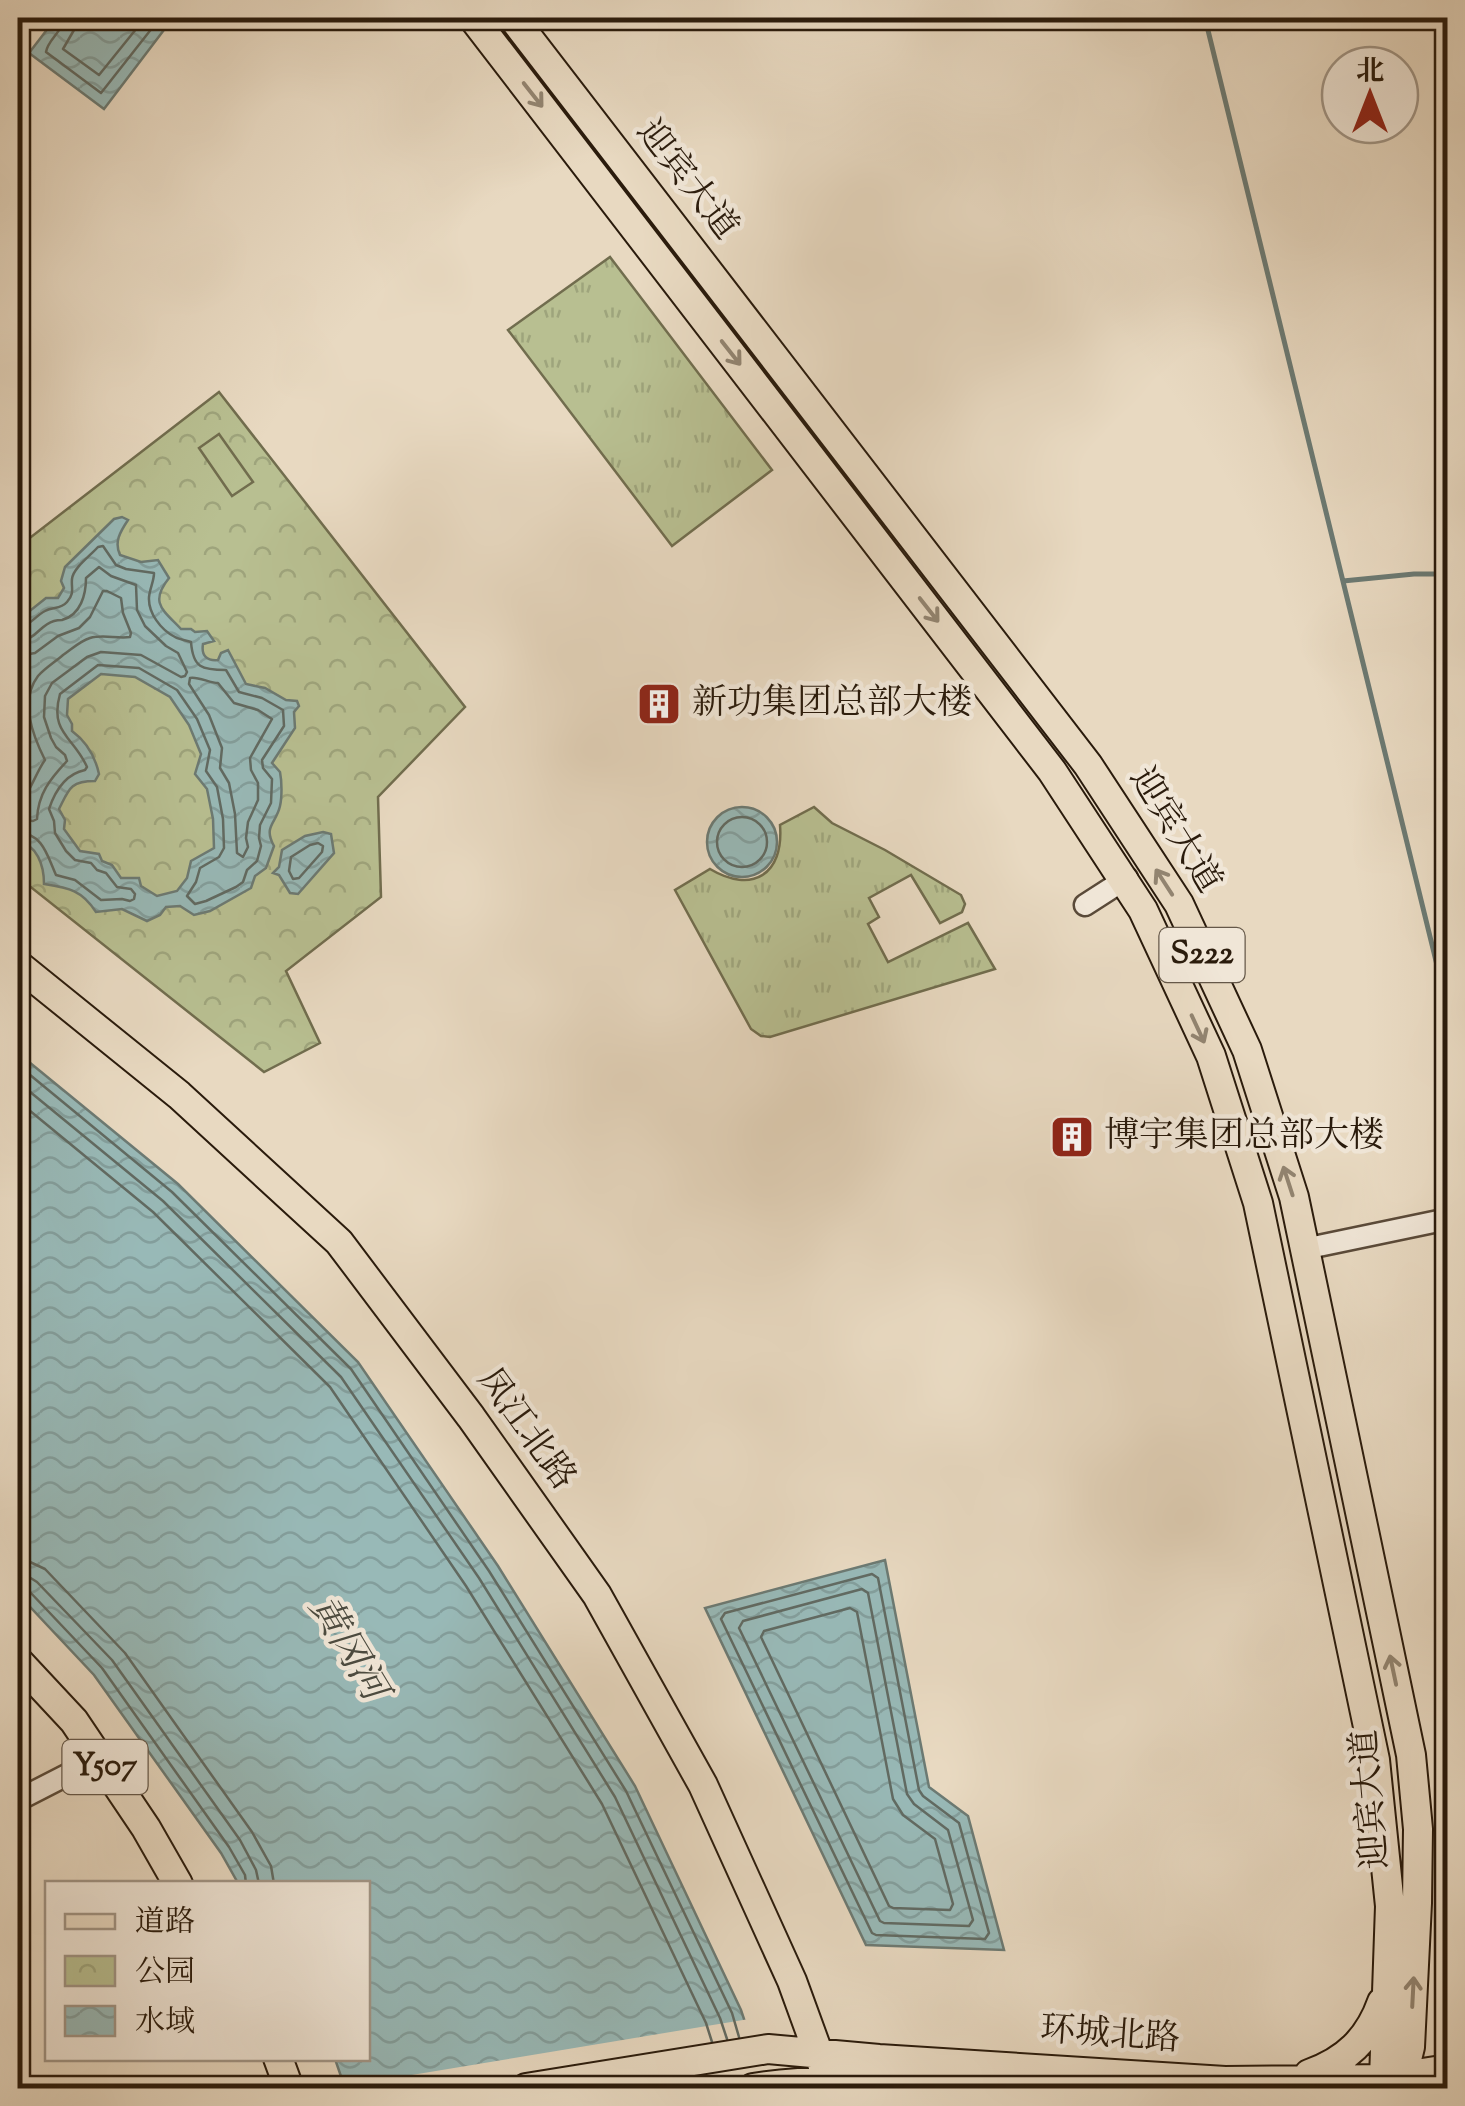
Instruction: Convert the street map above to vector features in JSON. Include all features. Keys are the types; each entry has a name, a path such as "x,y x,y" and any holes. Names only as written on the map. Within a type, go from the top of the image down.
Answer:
{"main road":[{"name":"迎宾大道","path":"473,18 1060,784 1143,910 1211,1056 1258,1203 1375,1760 1390,1906 1392,2084"},
{"name":"迎宾大道","path":"513,18 1088,765 1178,904 1247,1050 1294,1197 1411,1755 1418,1829 1410,2047 1392,2084"},
{"path":"589,168 615,150"},
{"path":"1060,784 1088,765"},
{"path":"1169,966 1201,952"},
{"name":"凤江北路","path":"18,965 179,1095 339,1242 471,1417 597,1595 703,1784 792,1981 830,2086"},
{"path":"1236,1133 1270,1122"},
{"path":"1283,1326 1318,1319"},
{"name":"Y507","path":"18,1661 74,1720 176,1881"},
{"path":"1284,2080 1322,2069 1356,2048 1378,2015 1388,1976"},
{"name":"环城北路","path":"526,2088 768,2048 1225,2081 1392,2084 1448,2069"},
{"path":"279,2061 289,2088"},
{"path":"767,2086 876,2083 964,2088"}],"street":[{"path":"1085,905 1127,878"},
{"path":"1304,1249 1448,1219"},
{"path":"18,1800 110,1753"}],"green space":[{"path":"610,257 772,470 672,546 508,330"},
{"path":"219,392 465,707 378,797 381,897 286,971 320,1043 264,1072 18,877 18,547"},
{"path":"219,434 253,482 232,496 199,448"},
{"path":"814,807 832,823 961,895 965,904 962,912 940,923 911,875 869,898 879,917 868,924 888,962 968,923 995,969 770,1037 751,1029 675,890 710,869 739,880 762,875 777,856 780,825"}],"water":[{"path":"56,18 173,18 104,109 29,53"},
{"path":"114,519 128,520 119,537 120,555 141,562 158,560 169,578 159,600 164,611 181,629 207,631 214,641 203,644 206,657 218,660 228,650 246,684 297,701 299,706 294,712 295,728 272,763 280,772 281,802 270,829 274,846 266,868 255,876 251,888 210,911 194,915 180,906 166,907 147,921 122,909 96,912 74,891 44,884 38,857 18,841 18,619 46,598 58,598 64,588 61,581 65,567","holes":["101,674 135,677 170,697 189,725 201,754 195,774 207,789 213,819 214,848 191,861 187,878 177,891 157,896 141,886 139,878 121,878 99,854 80,851 64,829 65,820 59,809 71,788 95,781 99,774 90,750 72,731 68,699"]},
{"path":"742,807 756,809 767,817 775,828 775,856 767,867 756,875 742,877 728,875 717,867 709,856 707,842 709,828 717,817 728,809"},
{"path":"331,834 334,853 298,894 290,893 279,875 273,873 279,867 282,850 305,836"},
{"name":"黄冈河","path":"18,1053 178,1184 358,1362 498,1566 635,1786 741,2010 767,2088 345,2088 336,2061 370,2061 370,1881 237,1881 94,1675 18,1594"},
{"path":"885,1560 929,1787 968,1816 1004,1950 866,1945 705,1608"}],"pier":[{"path":"749,2019 772,2088 339,2087"}],"waterway":[{"path":"1205,18 1448,1010"},
{"path":"1343,581 1448,574"}],"place":[{"name":"新功集团总部大楼","path":"659,704"},
{"name":"博宇集团总部大楼","path":"1072,1137"}]}
